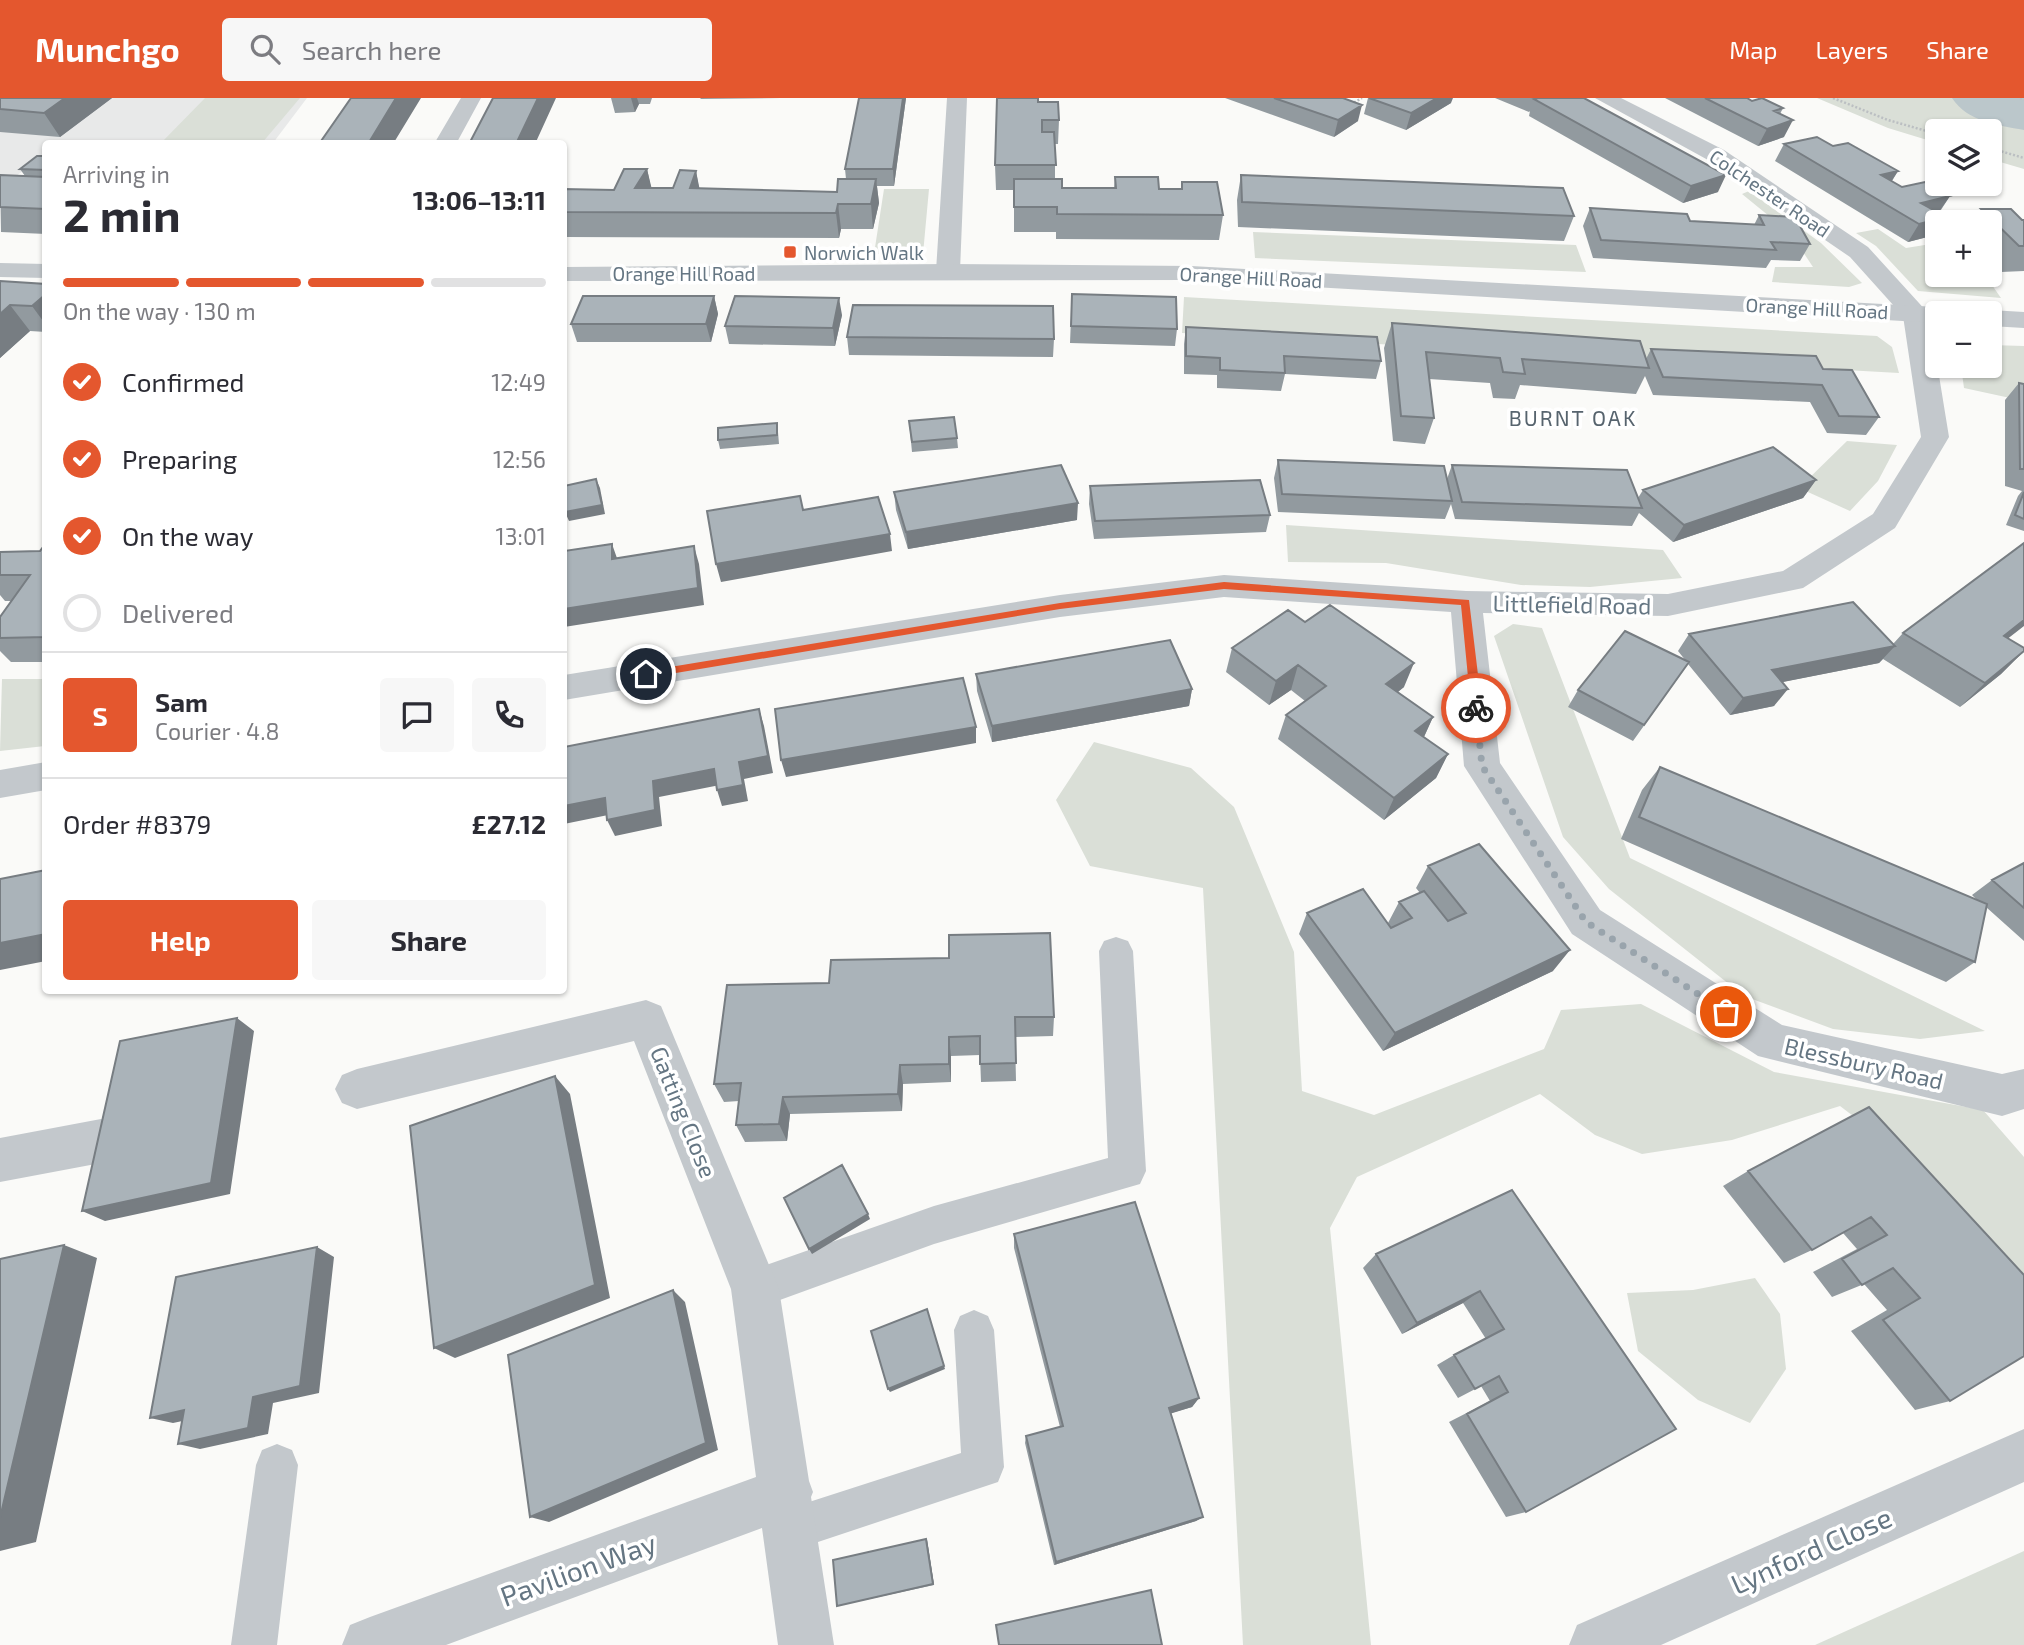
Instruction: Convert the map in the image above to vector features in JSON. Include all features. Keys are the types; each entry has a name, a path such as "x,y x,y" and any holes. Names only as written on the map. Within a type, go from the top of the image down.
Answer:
{"street":[{"path":"447,140 471,98"},
{"path":"948,271 957,98"},
{"name":"Colchester Road","path":"1605,98 1716,155 1859,252 1925,312"},
{"path":"0,270 42,271"},
{"name":"Orange Hill Road","path":"567,274 948,271 1191,273 1925,314"},
{"path":"2002,319 2024,320"},
{"name":"Littlefield Road","path":"567,688 1060,606 1224,586 1466,602 1668,606 1792,580 1884,521 1935,437 1931,378"},
{"name":"Blessbury Road","path":"1466,602 1482,766 1586,922 1773,1042 2017,1101"},
{"path":"0,783 42,777"},
{"name":"Gatting Close","path":"357,1089 646,1019 755,1289 789,1511 806,1645"},
{"path":"0,1160 101,1141"},
{"name":"Lynford Close","path":"1597,1645 2024,1455"},
{"name":"Pavilion Way","path":"370,1645 789,1511"}],"lane":[{"path":"755,1289 934,1225 1127,1171 1116,951"},
{"path":"789,1511 984,1467 975,1331"},
{"path":"254,1645 277,1465"}],"path":[{"path":"1339,98 1353,103 1362,98"},
{"path":"1833,98 1888,120 1925,131"},
{"path":"2002,152 2024,158"}],"shaded area":[{"path":"0,98 307,98 275,140 42,140 42,162 35,162 0,188"},
{"path":"205,98 300,98 265,140 164,140"},
{"path":"1817,98 2024,98 2024,169 2002,163 2002,119 1925,119 1925,139 1888,128"},
{"path":"884,189 929,189 923,254 874,254"},
{"path":"1749,191 1821,243 1862,283 1849,287 1772,282 1775,267 1813,267 1791,234 1742,194"},
{"path":"1878,229 1906,248 1925,245 1925,287 1993,287 2001,298 1918,291 1876,246 1856,233"},
{"path":"1253,232 1576,245 1586,272 1255,258"},
{"path":"1184,297 1877,336 1892,347 1899,373 1182,333"},
{"path":"2002,345 2024,346 2024,401 1964,388 1963,378 2002,378"},
{"path":"1847,441 1897,445 1878,481 1850,511 1799,488"},
{"path":"1286,525 1663,550 1682,578 1590,587 1521,585 1386,563 1288,562"},
{"path":"1513,624 1542,628 1630,858 1985,1031 1920,1039 1833,1029 1744,996 1609,889 1563,837 1494,636"},
{"path":"2,679 42,679 42,746 0,751"},
{"path":"1094,742 1191,768 1234,807 1294,952 1302,1091 1374,1115 1544,1049 1561,1010 1641,1004 1774,1072 1983,1110 2024,1157 2024,1310 1903,1154 1840,1106 1732,1140 1642,1154 1595,1135 1540,1094 1357,1177 1330,1228 1371,1645 1243,1645 1203,888 1090,866 1056,800"},
{"path":"1755,1278 1780,1314 1786,1369 1750,1423 1698,1400 1638,1351 1627,1293 1693,1290"},
{"path":"2024,1551 2024,1645 1815,1645"}],"building":[{"path":"0,98 65,98 44,113 0,109"},
{"path":"351,98 396,98 370,140 322,140"},
{"path":"493,98 538,98 518,140 471,140"},
{"path":"859,98 903,98 893,169 845,169"},
{"path":"997,98 1038,98 1038,102 1058,102 1059,120 1042,120 1042,132 1054,132 1056,165 995,165"},
{"path":"1274,98 1343,98 1362,105 1338,120"},
{"path":"1369,98 1437,98 1411,113"},
{"path":"1584,98 1726,175 1691,186 1534,99"},
{"path":"1705,98 1747,98 1752,101 1762,98 1783,108 1774,111 1793,120 1767,129"},
{"path":"1817,137 1833,146 1848,143 1898,171 1881,175 1902,187 1925,182 1925,196 1950,196 1921,203 1934,210 1925,210 1925,222 1919,224 1784,144"},
{"path":"37,156 42,156 42,170 20,169"},
{"path":"624,169 647,169 635,188 673,188 680,170 696,171 690,188 837,192 838,179 876,179 871,204 838,204 836,213 567,212 567,189 614,190"},
{"path":"0,175 42,177 42,209 0,207"},
{"path":"1241,175 1563,188 1574,216 1242,202"},
{"path":"1115,177 1158,177 1159,189 1182,189 1182,182 1217,182 1223,215 1057,214 1057,207 1014,207 1014,179 1062,179 1062,188 1116,188"},
{"path":"1590,208 1687,214 1690,221 1764,225 1759,215 1795,217 1810,244 1771,242 1776,250 1601,240"},
{"path":"2011,209 2024,220 2024,246 2019,246 2002,229 2002,210 1982,210"},
{"path":"0,281 42,284 42,297 32,306 10,305 0,314"},
{"path":"1072,294 1176,297 1177,329 1071,326"},
{"path":"583,296 714,296 706,324 571,324"},
{"path":"735,296 839,298 833,328 725,326"},
{"path":"853,305 1053,306 1054,339 847,337"},
{"path":"1392,323 1640,341 1649,368 1522,359 1525,374 1503,372 1500,358 1426,352 1434,418 1401,416"},
{"path":"1186,327 1377,337 1381,361 1284,356 1285,373 1220,370 1220,358 1186,356"},
{"path":"1651,349 1816,356 1823,369 1852,370 1879,417 1839,416 1822,385 1663,377"},
{"path":"2019,383 2024,384 2024,469 2020,469"},
{"path":"954,417 957,438 912,442 909,421"},
{"path":"777,423 777,435 718,440 718,428"},
{"path":"1773,447 1816,480 1684,525 1643,490"},
{"path":"1278,460 1444,466 1452,501 1282,494"},
{"path":"1061,465 1078,503 906,532 894,492"},
{"path":"1452,465 1627,470 1642,508 1462,502"},
{"path":"596,479 602,505 567,512 567,485"},
{"path":"1260,480 1270,515 1095,521 1090,486"},
{"path":"2024,492 2024,519 2015,515"},
{"path":"800,496 803,510 878,497 890,534 716,564 707,511"},
{"path":"2024,543 2024,620 2004,636 2024,648 2024,651 1985,683 1903,633"},
{"path":"612,544 612,559 694,546 698,588 567,609 567,551"},
{"path":"42,548 42,637 0,638 0,617 30,575 0,575 0,552 40,551"},
{"path":"1853,602 1895,646 1772,670 1788,689 1743,698 1689,634"},
{"path":"1330,605 1414,663 1386,684 1433,717 1415,731 1448,754 1394,798 1286,715 1326,686 1298,665 1276,681 1232,648 1288,610 1305,622"},
{"path":"1625,631 1689,662 1644,725 1578,690"},
{"path":"1170,640 1192,689 992,726 976,674"},
{"path":"963,678 976,727 781,760 775,709"},
{"path":"759,709 768,756 739,762 743,785 717,790 714,769 653,781 655,810 607,820 605,798 567,805 567,746"},
{"path":"1660,767 1987,904 1975,962 1639,817"},
{"path":"1479,844 1570,950 1395,1033 1307,913 1363,889 1391,928 1412,918 1399,902 1424,891 1448,921 1466,913 1428,866"},
{"path":"2024,863 2024,908 1992,880"},
{"path":"42,871 42,935 0,943 0,879"},
{"path":"1050,933 1054,1017 1015,1017 1016,1063 980,1064 980,1036 949,1037 949,1064 900,1065 898,1094 783,1097 779,1124 736,1125 741,1083 714,1084 727,985 829,983 831,960 949,958 949,935"},
{"path":"237,1018 211,1183 82,1211 120,1041"},
{"path":"555,1076 595,1285 434,1348 410,1126"},
{"path":"1869,1107 2024,1275 2024,1356 1950,1401 1883,1320 1920,1298 1893,1268 1862,1285 1842,1259 1887,1235 1871,1217 1812,1250 1748,1171"},
{"path":"842,1165 868,1214 809,1249 784,1198"},
{"path":"1512,1190 1676,1429 1526,1512 1467,1414 1508,1392 1499,1376 1475,1389 1454,1355 1504,1329 1480,1291 1417,1323 1376,1254"},
{"path":"1135,1202 1199,1398 1169,1408 1203,1517 1056,1562 1026,1436 1063,1426 1014,1234"},
{"path":"64,1245 0,1518 0,1259"},
{"path":"317,1247 300,1386 253,1397 248,1428 178,1444 184,1410 150,1418 176,1277"},
{"path":"673,1290 706,1443 530,1517 508,1355"},
{"path":"927,1309 944,1366 888,1389 871,1331"},
{"path":"926,1539 933,1584 837,1606 833,1560"},
{"path":"1151,1590 1162,1645 999,1645 996,1625"}],"waterway":[{"path":"1980,98 2002,109 2024,113"}],"way so far":[{"path":"1476,708 1482,766 1586,922 1726,1012"}],"place":[{"name":"Norwich Walk","path":"790,252"}],"district":[{"name":"BURNT OAK","path":"1573,417"}],"route":[{"path":"646,674 1060,606 1224,586 1466,602 1476,708"}]}
